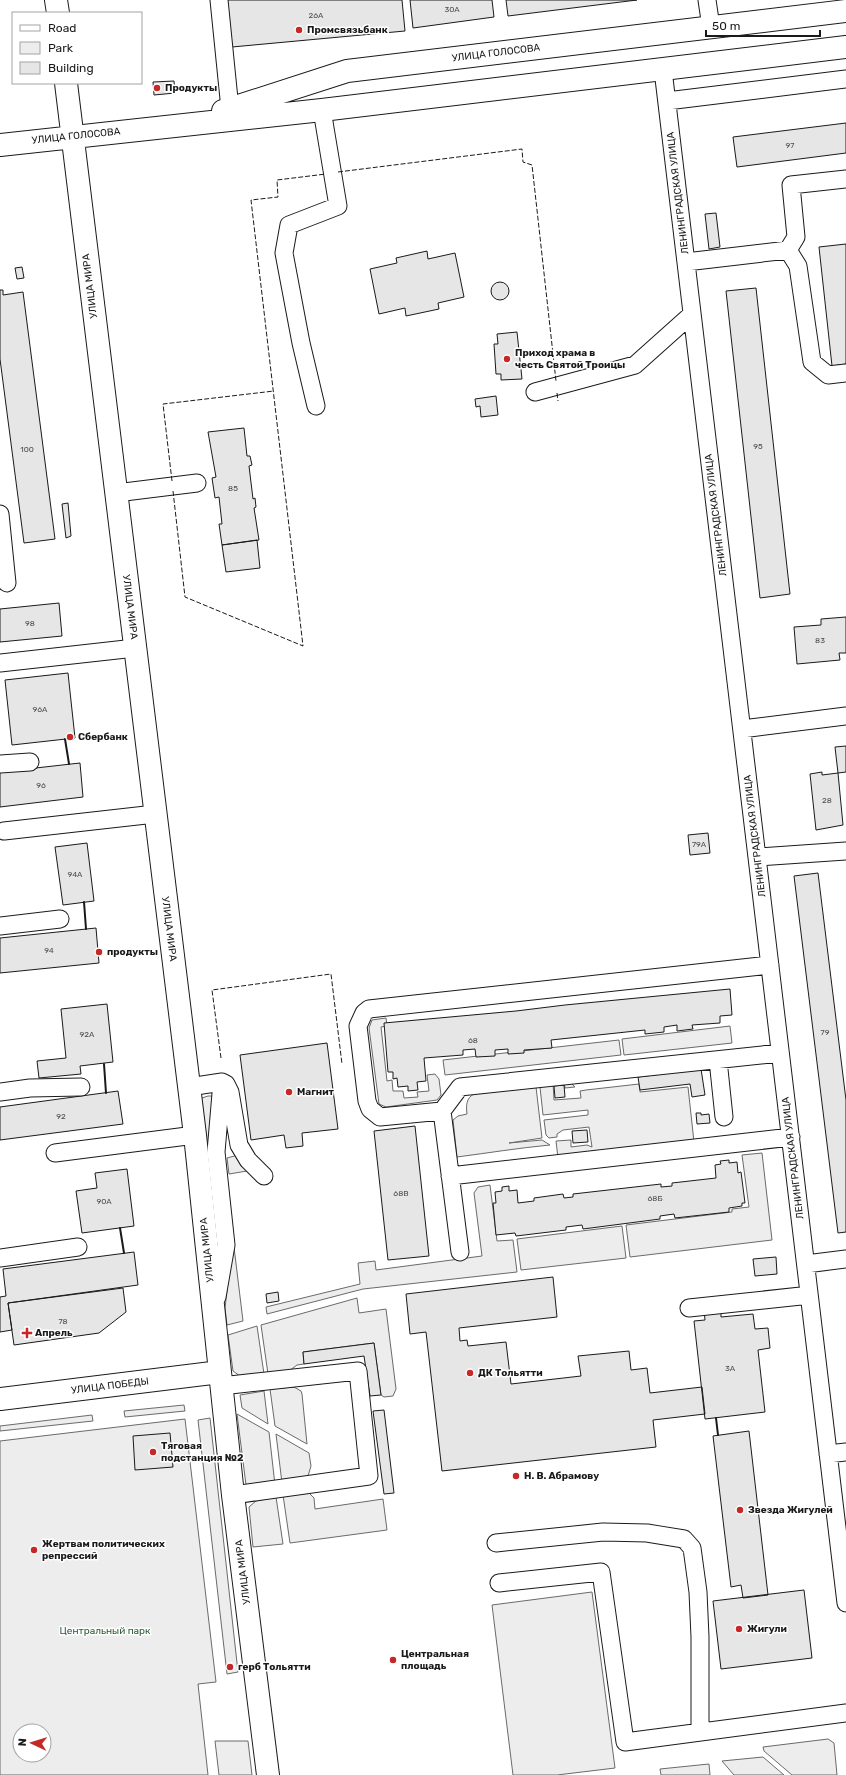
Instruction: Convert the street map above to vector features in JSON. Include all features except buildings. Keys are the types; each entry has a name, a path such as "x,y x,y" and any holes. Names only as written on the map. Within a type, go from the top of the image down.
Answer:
{"main road":[{"path":"56,0 58,12"},
{"path":"836,9 840,32 837,48"},
{"name":"УЛИЦА ГОЛОСОВА","path":"152,128 230,109 346,71 711,27 836,9"},
{"name":"УЛИЦА ГОЛОСОВА","path":"0,145 322,110 837,48"},
{"path":"346,71 339,85 341,95 349,106"},
{"name":"УЛИЦА МИРА","path":"66,84 195,1135 233,1495 268,1775"},
{"name":"УЛИЦА ПОБЕДЫ","path":"0,1399 221,1379"}],"street":[{"path":"219,0 230,109"},
{"path":"707,0 711,27"},
{"name":"ЛЕНИНГРАДСКАЯ УЛИЦА","path":"663,70 846,1603"},
{"path":"667,101 846,79"},
{"path":"316,406 301,343 284,253 289,225 338,206 322,110"},
{"path":"788,250 796,237 791,185 846,179"},
{"path":"686,262 788,250"},
{"path":"788,250 798,266 812,362 828,375 846,373"},
{"path":"535,392 636,365 692,314"},
{"path":"116,493 197,483"},
{"path":"0,514 7,583"},
{"path":"0,663 135,648"},
{"path":"742,729 846,716"},
{"path":"0,764 30,762"},
{"path":"4,831 155,814"},
{"path":"757,857 846,852"},
{"path":"0,926 60,919"},
{"path":"442,1111 380,1117 370,1109 367,1101 358,1026 364,1013 369,1009 770,965"},
{"path":"460,1252 442,1111 460,1088 780,1053"},
{"path":"718,1060 724,1118"},
{"path":"189,1087 222,1082 226,1084 230,1092 239,1145 248,1160 264,1176"},
{"path":"214,1315 226,1244 216,1152 222,1082"},
{"path":"0,1092 30,1088 81,1087"},
{"path":"55,1153 195,1135"},
{"path":"450,1176 790,1137"},
{"path":"0,1258 78,1247"},
{"path":"806,1264 846,1259"},
{"path":"689,1308 800,1296"},
{"path":"221,1379 358,1371 369,1476 233,1495"},
{"path":"828,1454 846,1452"},
{"path":"496,1543 603,1532 647,1533 684,1539 692,1548 698,1592 700,1638 700,1732"},
{"path":"499,1583 601,1572 625,1742 846,1712"}],"green space":[{"path":"386,1018 387,1026 381,1027 387,1081 392,1080 393,1091 403,1091 404,1098 418,1097 417,1092 429,1091 427,1075 435,1074 439,1079 441,1095 437,1100 386,1107 379,1104 369,1028 372,1020"},
{"path":"730,1026 732,1043 624,1055 622,1039"},
{"path":"619,1040 621,1055 445,1075 443,1060"},
{"path":"553,1079 569,1081 575,1087 565,1088 564,1083 553,1083 554,1100 581,1098 580,1091 639,1084 640,1092 688,1087 694,1142 558,1158 556,1141 571,1140 571,1147 587,1145 592,1147 589,1127 563,1130 557,1134 557,1137 549,1138 546,1135 544,1120 588,1115 588,1110 543,1115 540,1087"},
{"path":"536,1087 542,1138 509,1143 542,1140 550,1145 457,1157 453,1120 458,1116 467,1114 467,1102 471,1096 474,1094"},
{"path":"208,1096 216,1096 221,1237 199,1099"},
{"path":"762,1153 772,1240 630,1257 626,1225 732,1212 732,1209 749,1207 742,1155"},
{"path":"238,1155 247,1171 229,1174 227,1158"},
{"path":"490,1185 497,1241 513,1240 517,1272 363,1289 267,1314 266,1307 360,1284 358,1263 375,1261 376,1270 482,1256 474,1193 478,1187"},
{"path":"622,1226 626,1258 521,1270 517,1239"},
{"path":"233,1239 243,1321 227,1325 225,1308"},
{"path":"357,1298 359,1313 386,1309 396,1389 393,1396 384,1397 381,1395 374,1343 303,1352 304,1364 297,1365 289,1371 268,1374 261,1325"},
{"path":"257,1326 264,1374 240,1376 233,1371 228,1335"},
{"path":"294,1387 301,1391 302,1394 307,1444 275,1426 270,1389"},
{"path":"264,1391 268,1424 242,1408 240,1395"},
{"path":"184,1405 185,1411 125,1417 124,1411"},
{"path":"237,1414 269,1432 275,1485 246,1485"},
{"path":"92,1415 93,1421 0,1431 0,1426"},
{"path":"210,1418 238,1672 227,1674 198,1420"},
{"name":"Центральный парк","path":"185,1419 216,1682 198,1684 208,1775 0,1775 0,1441"},
{"path":"276,1434 309,1453 311,1466 308,1476 282,1483"},
{"path":"309,1493 314,1498 315,1509 383,1499 387,1530 290,1543 283,1495"},
{"path":"276,1497 283,1544 253,1547 249,1507 256,1501"},
{"path":"592,1592 615,1768 557,1775 513,1775 492,1605"},
{"path":"828,1739 834,1743 837,1775 792,1775 764,1751 763,1747"},
{"path":"215,1741 248,1741 252,1775 219,1775"},
{"path":"763,1757 784,1775 734,1775 722,1761"},
{"path":"709,1764 710,1775 661,1775 660,1769"}],"fence":[{"path":"338,172 522,149 523,162 532,165 556,381"},
{"path":"173,491 185,597 303,646 251,200 278,197 277,180 326,174"},
{"path":"172,481 163,404 274,391"},
{"path":"557,393 558,401"},
{"path":"221,1058 212,990 331,974 342,1064"}],"wall":[{"path":"65,739 69,764"},
{"path":"84,902 86,929"},
{"path":"104,1064 106,1093"},
{"path":"120,1228 124,1253"},
{"path":"716,1418 718,1435"}],"place":[{"name":"Промсвязьбанк","path":"299,30"},
{"name":"Продукты","path":"157,88"},
{"name":"Приход храма в честь Святой Троицы","path":"507,359"},
{"name":"Сбербанк","path":"70,737"},
{"name":"продукты","path":"99,952"},
{"name":"Магнит","path":"289,1092"},
{"name":"Апрель","path":"27,1333"},
{"name":"ДК Тольятти","path":"470,1373"},
{"name":"Тяговая подстанция №2","path":"153,1452"},
{"name":"Н. В. Абрамову","path":"516,1476"},
{"name":"Звезда Жигулей","path":"740,1510"},
{"name":"Жертвам политических репрессий","path":"34,1550"},
{"name":"Жигули","path":"739,1629"},
{"name":"Центральная площадь","path":"393,1660"},
{"name":"герб Тольятти","path":"230,1667"}]}
